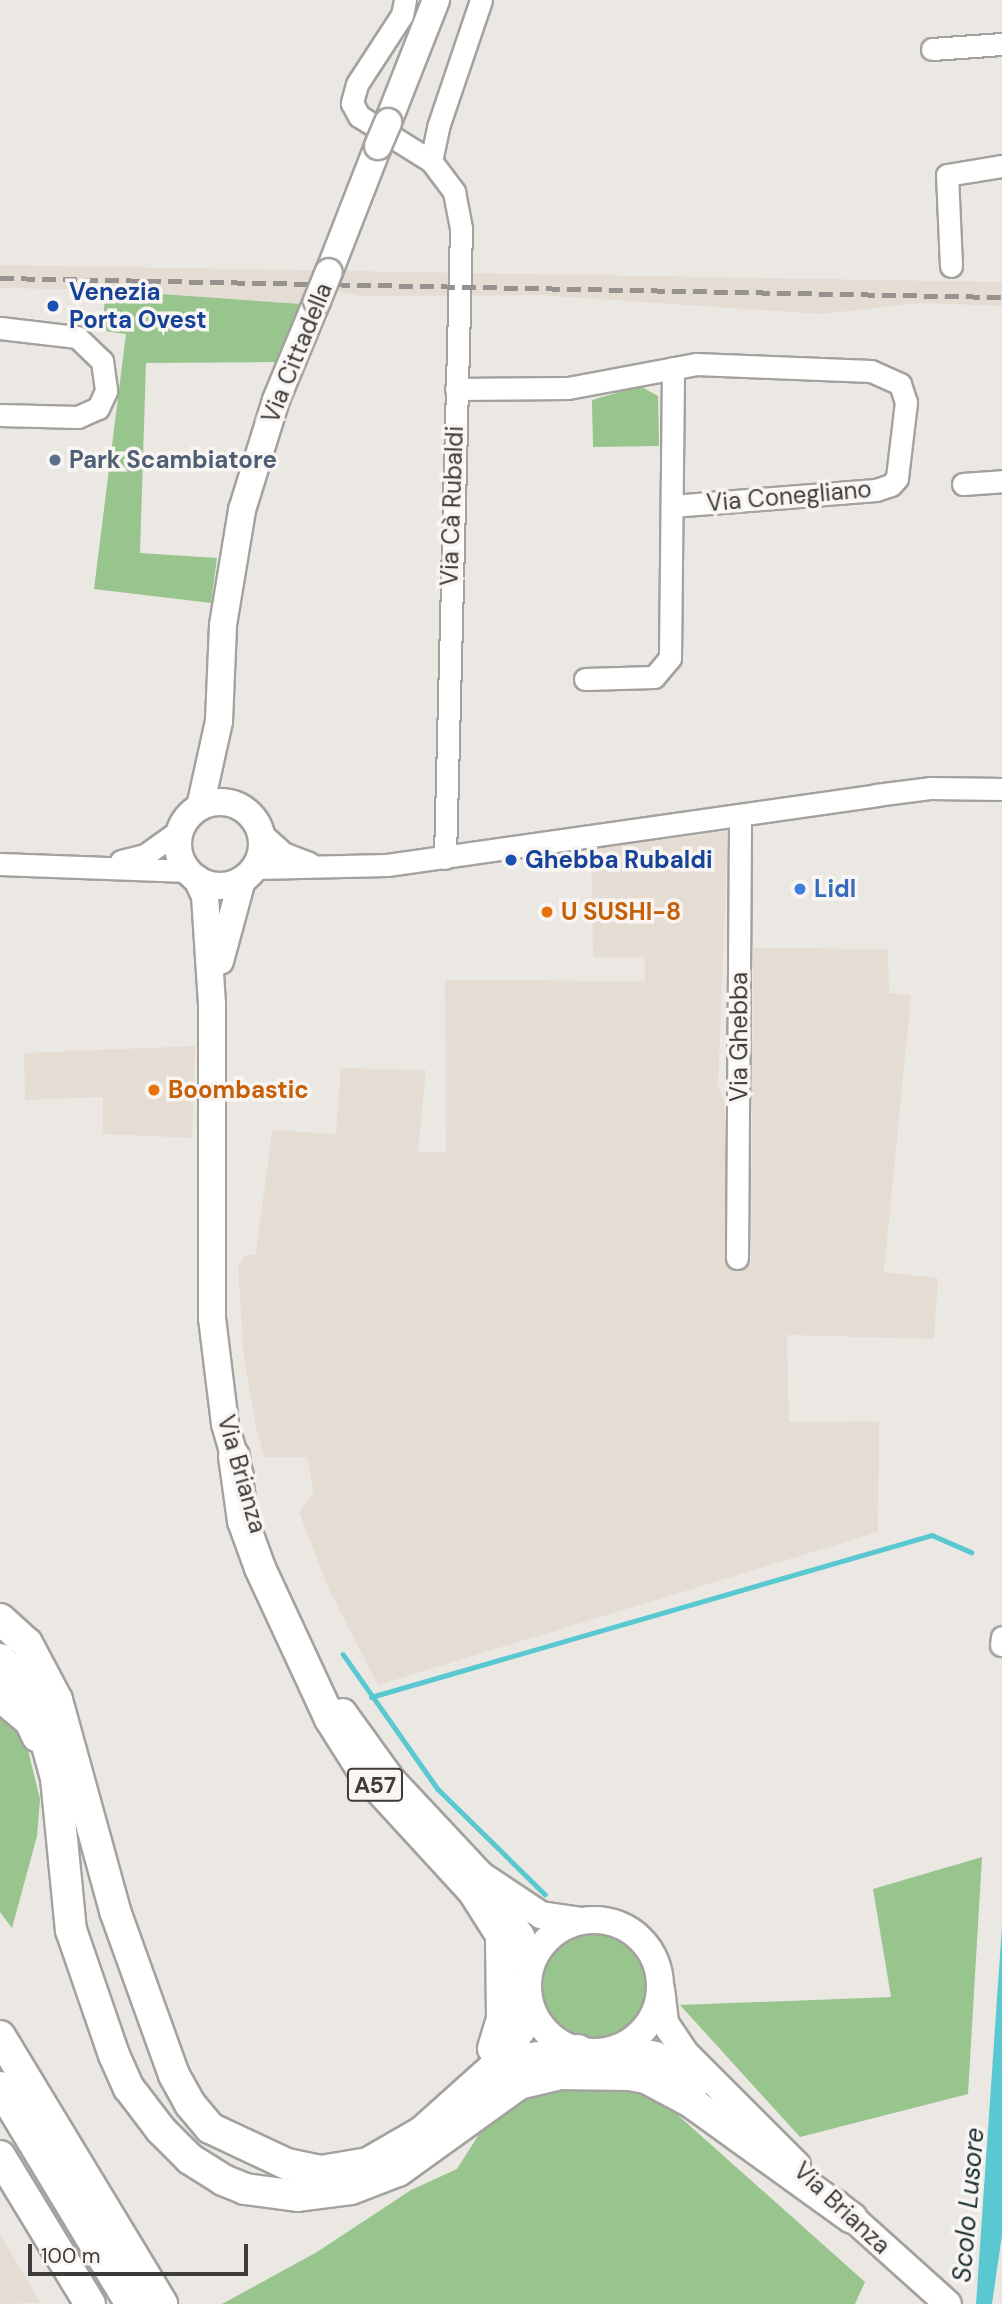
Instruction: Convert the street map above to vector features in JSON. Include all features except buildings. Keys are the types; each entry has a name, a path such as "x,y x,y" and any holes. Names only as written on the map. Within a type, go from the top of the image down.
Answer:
{"highway":[{"name":"A57","path":"234,1456 243,1521 260,1568 330,1719 363,1770 473,1891 501,1934 505,1979 500,2032 475,2099"},
{"name":"A57","path":"0,1619 27,1643 44,1669 68,1733 115,1911 174,2075 190,2104 210,2128 287,2164 321,2171 347,2170 390,2153 533,2058 578,2050"},
{"name":"A57","path":"0,1659 37,1705 84,1794"},
{"name":"A57","path":"0,1696 30,1721 56,1778"},
{"name":"A57","path":"37,1705 56,1778 71,1930 96,2007 129,2088 190,2159 245,2189 298,2196 326,2194 398,2171 475,2099 516,2041 528,1980"},
{"path":"0,2036 162,2304"},
{"name":"A57","path":"475,2099 545,2075 646,2078 691,2102 852,2218"},
{"path":"0,2087 131,2304"},
{"path":"0,2156 86,2297"},
{"path":"0,2187 86,2297"}],"main road":[{"name":"Via Cittadella","path":"200,807 219,721 225,614 242,510 276,400 436,0"},
{"name":"Via Cittadella","path":"219,721 227,779 240,807"},
{"path":"213,802 240,807 261,833 249,874 218,886 192,875 178,851 180,830 200,807 213,802"},
{"name":"Via Brianza","path":"212,1004 222,944 249,874"},
{"name":"Via Brianza","path":"192,875 205,896 212,1004 212,1318 216,1367 234,1456 272,1571 319,1674 391,1780 481,1875"},
{"path":"481,1875 541,1915 610,1922 638,1935 658,1967 664,2018 675,2039 737,2110"},
{"path":"481,1875 521,1936 528,1980 541,2027 556,2041 578,2050 617,2048 663,2059 737,2110"},
{"path":"528,1980 546,1940 581,1921"},
{"path":"617,2048 643,2032 654,2015 661,1989"},
{"name":"Via Brianza","path":"737,2110 948,2304"}],"street":[{"name":"Via Cà Rubaldi","path":"405,0 402,15 357,84 352,103 359,116 431,161 454,192 461,229 445,858"},
{"path":"431,161 438,127 481,0"},
{"path":"932,49 1002,44"},
{"path":"951,266 947,175 1002,166"},
{"path":"0,328 77,337 102,361 106,391 98,408 78,417 0,415"},
{"name":"Via Conegliano","path":"456,389 568,388 696,364 871,371 894,379 906,402 897,478 884,488 672,506 666,667 654,677 585,679"},
{"path":"672,506 673,368"},
{"path":"963,484 1002,481"},
{"path":"249,874 445,858 930,788 1002,789"},
{"name":"Via Ghebba","path":"737,1258 740,815"},
{"path":"97,866 145,855 180,830"},
{"path":"261,833 283,853 335,869"},
{"path":"0,864 97,866 192,875"},
{"path":"1001,1645 1002,1637"}],"shaded area":[{"path":"0,265 1002,282 1002,306 921,303 821,314 538,295 359,296 338,291 301,304 105,290 0,288"},
{"path":"728,831 718,1086 725,1102 726,1263 751,1263 753,948 888,949 889,993 911,995 884,1272 938,1278 934,1339 787,1335 789,1422 879,1421 878,1532 378,1685 329,1590 299,1512 314,1493 307,1457 264,1457 256,1427 244,1358 238,1266 245,1256 256,1254 272,1130 336,1134 341,1068 426,1070 418,1152 446,1152 445,980 645,981 645,957 593,957 591,849"},
{"path":"195,1046 192,1138 103,1134 103,1097 25,1100 24,1053"},
{"path":"0,2234 41,2303 0,2304"}],"green space":[{"path":"105,290 301,304 277,362 146,363 140,553 217,558 211,603 94,589 126,334 103,331"},
{"path":"640,386 658,396 659,446 593,447 592,400"},
{"path":"0,1710 25,1738 40,1799 37,1836 12,1928 0,1912"},
{"path":"982,1857 968,2094 800,2137 680,2005 891,1997 873,1889"},
{"path":"595,1932 616,1936 634,1947 645,1965 649,1986 645,2007 634,2025 616,2036 595,2040 574,2036 556,2025 545,2007 541,1986 545,1965 556,1947 574,1936"},
{"path":"574,2082 652,2092 865,2282 855,2304 222,2304 317,2252 411,2190 457,2169 488,2120 508,2101"}],"water":[{"path":"1002,1926 1002,2235 992,2304 976,2304"}],"waterway":[{"path":"371,1697 932,1535 971,1552"},
{"path":"343,1654 438,1789 545,1894"}],"railway":[{"path":"0,278 1002,297"}],"place":[{"name":"Venezia Porta Ovest","path":"53,306"},
{"name":"Park Scambiatore","path":"55,460"},
{"name":"Ghebba Rubaldi","path":"511,860"},
{"name":"Lidl","path":"800,889"},
{"name":"U SUSHI-8","path":"547,912"},
{"name":"Boombastic","path":"154,1090"}],"water label":[{"name":"Scolo Lusore","path":"969,2205"}]}
